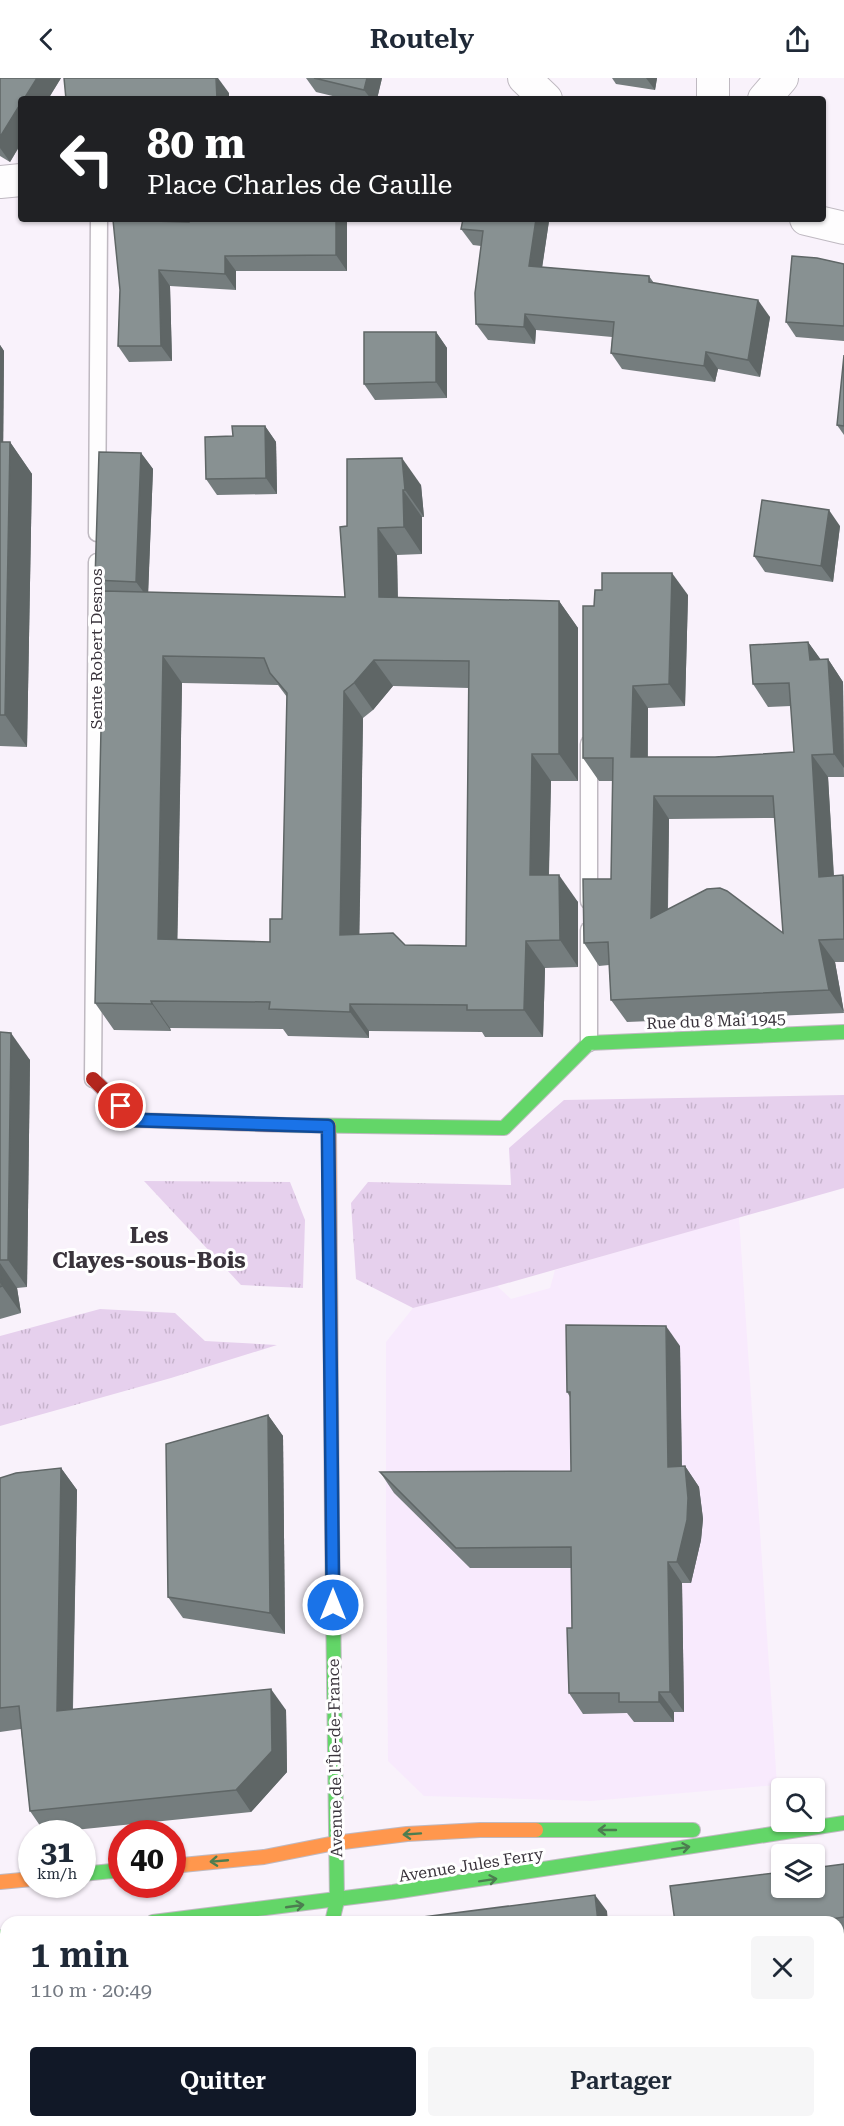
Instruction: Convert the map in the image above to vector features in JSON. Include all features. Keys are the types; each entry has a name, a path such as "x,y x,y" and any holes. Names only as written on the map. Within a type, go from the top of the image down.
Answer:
{"street":[{"path":"524,78 543,96"},
{"path":"712,78 713,96"},
{"path":"767,96 782,78"},
{"path":"0,182 18,180"},
{"path":"819,222 844,228"},
{"name":"Rue du 8 Mai 1945","path":"589,1043 844,1032"},
{"path":"93,1079 135,1120 328,1126 504,1128 589,1043"},
{"name":"Avenue de l'Île-de-France","path":"328,1126 337,1901 333,1916"},
{"name":"Avenue Jules Ferry","path":"825,1826 844,1823"},
{"name":"Avenue Jules Ferry","path":"186,1865 264,1857 407,1834 480,1830 771,1830"},
{"name":"Avenue Jules Ferry","path":"206,1916 495,1879 779,1832"},
{"path":"0,1882 18,1880"}],"lane":[{"name":"Sente Robert Desnos","path":"93,1079 99,222"},
{"path":"588,726 589,1043"}],"shaded area":[{"path":"739,1217 777,1778 771,1778 771,1786 591,1801 424,1796 388,1761 386,1342 413,1308 497,1286 511,1299 550,1288 555,1270"}],"green space":[{"path":"844,1095 844,1188 413,1308 356,1279 351,1203 368,1182 511,1185 509,1148 564,1100"},
{"path":"144,1181 290,1182 305,1220 303,1288 241,1285"},
{"path":"100,1309 175,1313 205,1341 277,1345 171,1378 0,1426 0,1336"}],"building":[{"path":"0,78 37,78 26,96 18,96 18,108 0,137"},
{"path":"64,78 216,78 217,96 66,96"},
{"path":"314,78 367,78 364,90"},
{"path":"113,222 336,222 336,255 225,256 225,274 159,270 161,346 118,346 120,290"},
{"path":"462,222 536,222 529,266 649,276 649,282 758,300 748,360 706,352 704,366 611,353 614,322 525,314 524,327 476,324 475,293 483,231 461,229"},
{"path":"792,256 817,258 844,264 844,326 786,322"},
{"path":"364,332 436,332 436,382 364,384"},
{"path":"844,355 844,426 837,425"},
{"path":"232,426 265,426 266,478 206,479 205,437 233,436"},
{"path":"0,442 10,442 5,715 0,715"},
{"path":"99,452 141,453 136,582 95,580"},
{"path":"402,458 405,490 403,490 404,527 378,528 379,597 559,601 559,754 532,754 530,875 559,875 560,940 526,941 524,1010 467,1010 467,1005 350,1004 350,1012 269,1009 270,1002 95,1003 104,591 345,597 340,527 347,526 347,459","holes":["163,656 264,658 270,673 287,693 282,919 270,919 270,942 158,939","374,660 469,661 466,946 405,945 393,933 340,935 344,691"]},
{"path":"762,500 829,510 821,566 754,556"},
{"path":"602,573 672,573 669,684 633,686 631,757 715,757 794,752 789,683 753,684 750,645 808,642 810,660 828,659 834,754 812,755 819,877 843,875 844,939 819,940 829,990 611,1000 608,942 584,943 583,879 611,879 613,758 583,758 583,606 594,606 595,590 602,590","holes":["654,796 773,796 783,933 720,888 707,889 651,918"]},
{"path":"0,1032 11,1033 8,1260 0,1260"},
{"path":"566,1325 666,1326 668,1467 685,1466 688,1498 687,1520 677,1562 668,1562 670,1692 659,1692 659,1702 619,1702 619,1693 569,1693 567,1628 572,1628 571,1547 456,1548 380,1472 571,1471"},
{"path":"268,1415 270,1613 168,1597 166,1444"},
{"path":"61,1468 57,1711 271,1689 272,1751 236,1790 30,1811 19,1706 0,1708 0,1478 16,1473"},
{"path":"844,1864 844,1916 674,1916 670,1886 771,1873 771,1898 825,1898 825,1867"},
{"path":"595,1895 597,1916 431,1916"}],"traffic: fast":[{"path":"287,1125 504,1128 589,1043 844,1032"},
{"path":"332,1527 337,1901 333,1916"},
{"path":"201,1916 393,1892 844,1823"},
{"path":"536,1830 693,1830"},
{"path":"96,1873 108,1871"}],"traffic: slow":[{"path":"329,1126 332,1527"},
{"path":"186,1865 264,1857 335,1843 407,1834 536,1830"},
{"path":"0,1882 18,1880"}],"traffic: jam":[{"path":"93,1079 135,1120 287,1125"}],"district":[{"name":"Les Clayes-sous-Bois","path":"149,1248"}],"route":[{"path":"121,1106 135,1120 328,1126 333,1605"}]}
